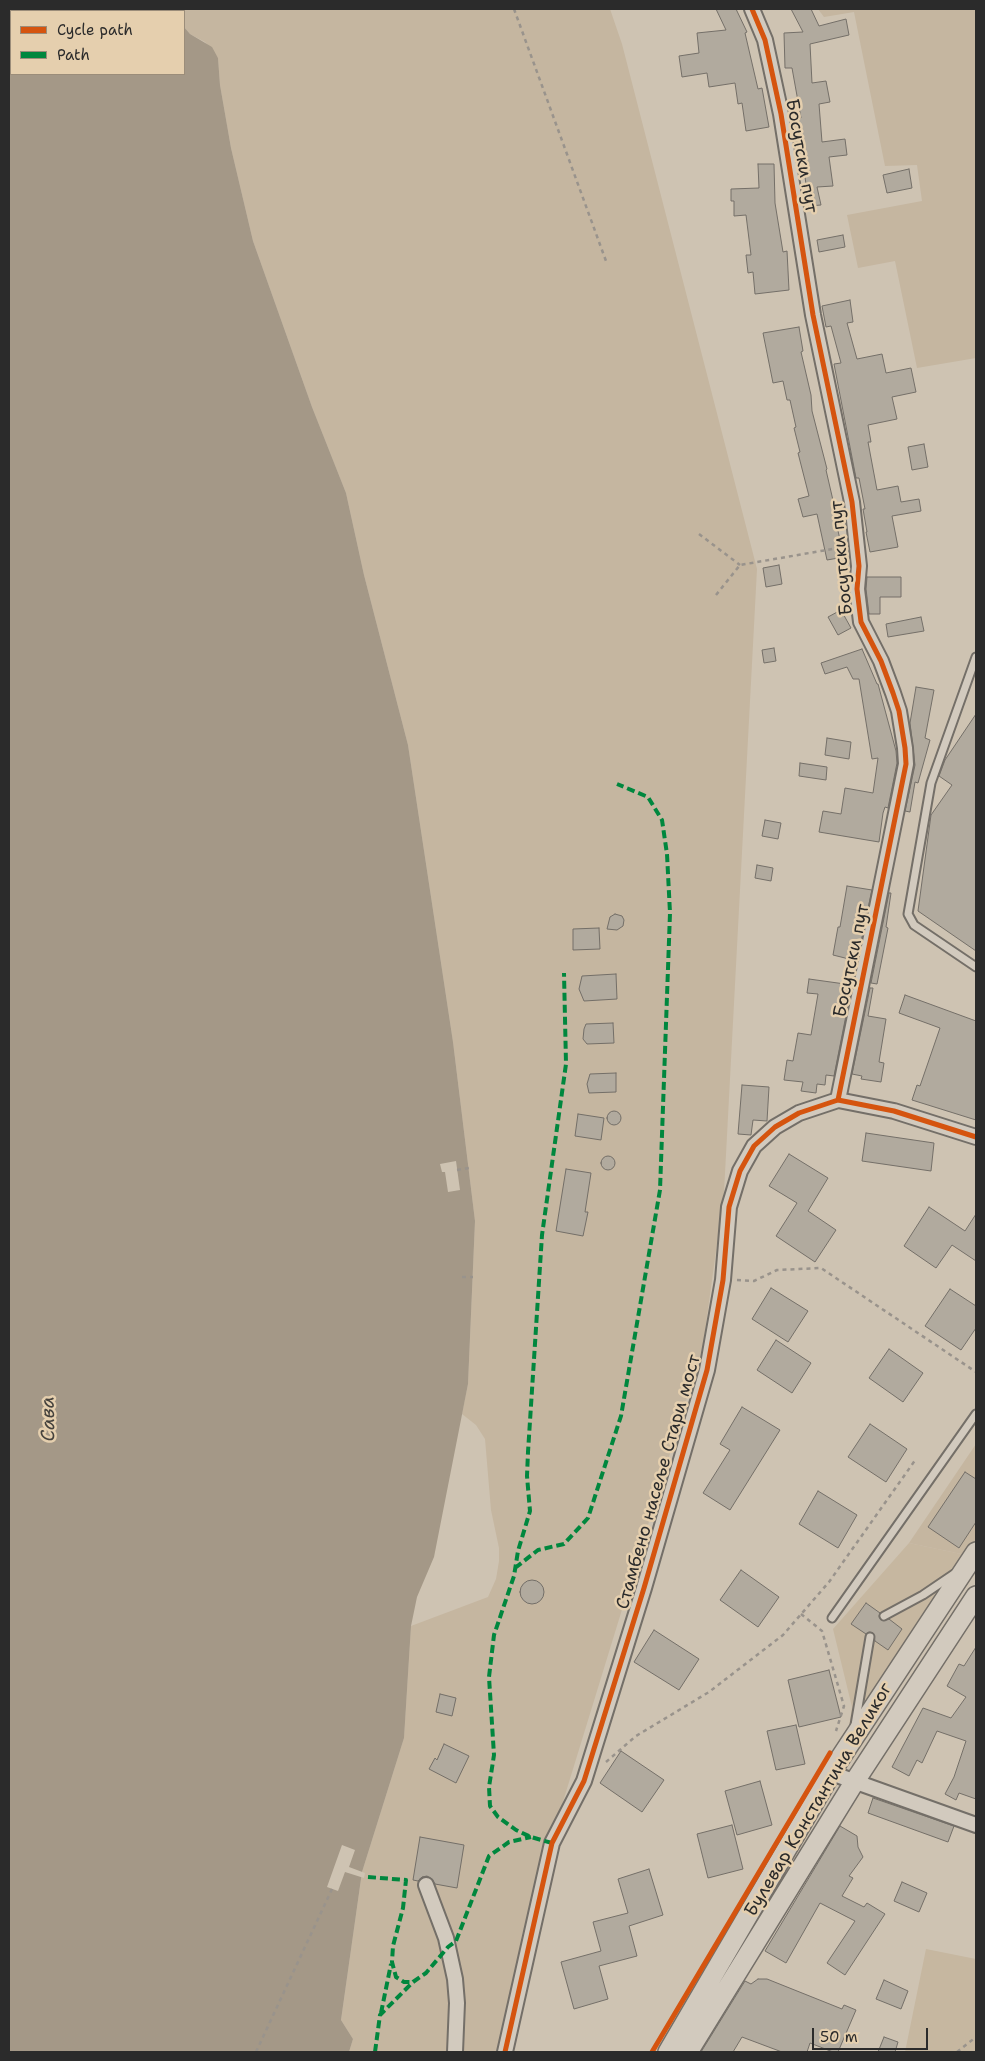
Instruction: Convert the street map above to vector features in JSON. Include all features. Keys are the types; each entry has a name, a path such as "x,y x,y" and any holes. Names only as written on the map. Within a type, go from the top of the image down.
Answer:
{"main road":[{"name":"Булевар Константина Великог","path":"668,2052 831,1773 843,1737 972,1558"},
{"name":"Булевар Константина Великог","path":"688,2052 854,1781 976,1596"}],"street":[{"name":"Босутски пут","path":"752,9 765,40 781,114 813,315 852,502 860,566 857,589 861,622 880,661 899,711 903,728 906,764 838,1100"},
{"name":"Стамбено насеље Стари мост","path":"506,2052 552,1843 584,1781 644,1588 707,1370 723,1280 729,1207 740,1171 754,1146 775,1127 799,1113 838,1100 894,1111 976,1137"},
{"path":"831,1773 976,1826"},
{"path":"426,1885 446,1938 456,1979 455,2052"}],"lane":[{"path":"976,657 931,783 908,914 914,925 976,967"},
{"path":"832,1618 976,1414"},
{"path":"884,1616 923,1594 972,1558"},
{"path":"843,1737 870,1637"}],"path":[{"path":"514,9 606,261"},
{"path":"699,534 740,565"},
{"path":"716,595 740,565 858,545"},
{"path":"457,1170 469,1168"},
{"path":"723,1280 754,1281 777,1270 821,1268 976,1372"},
{"path":"462,1277 473,1277"},
{"path":"584,1781 636,1736 717,1686 783,1635 829,1582 916,1459"},
{"path":"801,1614 822,1631 844,1706 843,1737"},
{"path":"256,2052 332,1889"},
{"path":"957,2052 976,2037"}],"shaded area":[{"path":"610,9 622,44 757,569 724,1192 703,1346 522,1935 509,2052 349,2052 353,2039 341,2020 362,1872 404,1738 411,1626 488,1597 496,1579 499,1548 491,1510 485,1439 476,1425 462,1414 468,1384 475,1221 453,1042 408,745 364,575 346,493 312,407 253,241 231,148 220,85 218,58 205,42 190,34 185,28 185,10 174,10"},
{"path":"818,9 976,9 976,358 917,368 895,261 858,268 847,215 922,201 917,165 885,166 854,12 824,17"},
{"path":"976,1444 976,1564 966,1555 909,1543"},
{"path":"909,1543 966,1555 849,1726 852,1707 833,1629"},
{"path":"926,1949 976,1959 976,2052 905,2052"}],"water":[{"name":"Сава","path":"9,9 174,9 10,10 10,75 185,75 185,28 190,34 212,47 218,58 220,85 231,148 253,241 312,407 346,493 364,575 408,745 453,1042 475,1221 468,1384 434,1557 417,1597 411,1626 404,1738 362,1872 341,2020 353,2039 349,2052 9,2052"}],"pier":[{"path":"456,1161 460,1190 448,1192 445,1172 442,1172 440,1164"},
{"path":"342,1845 355,1850 349,1867 365,1873 364,1878 345,1872 338,1891 327,1887"}],"building":[{"path":"716,9 736,9 747,32 745,33 758,89 762,88 769,127 746,131 742,103 738,104 735,83 709,87 707,73 682,77 679,56 699,53 697,33 726,30"},
{"path":"791,9 811,9 819,26 846,19 849,35 810,44 812,83 826,81 830,102 819,104 822,142 845,139 847,155 829,157 833,186 817,187 821,205 809,206 805,177 794,139 793,118 801,118 792,68 785,68 784,33 803,32"},
{"path":"758,164 774,164 775,203 783,252 787,251 789,290 755,294 753,272 748,273 746,255 751,255 746,215 734,216 734,201 731,201 731,189 759,188"},
{"path":"909,169 912,188 887,193 883,175"},
{"path":"843,235 845,247 819,252 817,240"},
{"path":"850,300 853,322 847,323 857,359 882,354 886,373 911,368 916,392 892,397 897,419 868,425 871,442 868,442 877,490 898,486 901,502 919,499 921,511 892,516 898,547 870,552 863,509 865,509 859,478 856,478 834,364 841,363 831,326 826,327 822,306"},
{"path":"799,327 803,351 801,352 811,395 812,411 827,469 835,509 833,509 844,557 827,560 817,514 803,517 798,499 809,496 798,453 800,452 794,428 796,427 790,400 787,400 783,381 773,383 763,333"},
{"path":"924,444 928,467 912,470 908,447"},
{"path":"779,565 782,584 766,587 763,568"},
{"path":"867,577 901,577 901,597 880,597 880,614 869,614 866,589"},
{"path":"841,610 851,628 838,635 828,617"},
{"path":"921,617 924,631 888,637 886,624"},
{"path":"774,648 776,661 764,663 762,650"},
{"path":"862,649 878,684 896,751 897,763 888,808 885,807 883,813 879,842 819,832 823,811 841,814 845,788 873,793 878,758 872,759 859,679 853,679 847,667 825,674 821,663"},
{"path":"916,687 934,690 925,738 930,740 918,783 915,782 910,812 905,811 915,765 910,723"},
{"path":"976,714 976,951 918,911 931,815 952,785 939,776 945,760"},
{"path":"827,738 851,742 849,759 825,755"},
{"path":"800,763 827,767 826,780 799,776"},
{"path":"765,820 781,823 778,839 762,836"},
{"path":"757,865 773,868 771,881 755,878"},
{"path":"847,886 872,890 857,961 833,955"},
{"path":"889,893 891,893 886,927 888,928 877,984 871,983"},
{"path":"615,914 622,916 624,920 623,926 617,930 607,929 610,917"},
{"path":"599,928 600,949 573,950 573,929"},
{"path":"616,974 617,999 584,1001 579,989 582,976"},
{"path":"809,979 852,985 834,1076 826,1075 825,1085 817,1084 816,1093 801,1091 803,1082 784,1080 787,1060 793,1061 798,1033 811,1035 818,994 807,993"},
{"path":"870,988 873,988 868,1016 886,1019 879,1062 884,1063 881,1082 861,1079 862,1076 852,1074"},
{"path":"905,995 976,1021 976,1120 912,1100 917,1085 920,1086 940,1028 899,1013"},
{"path":"613,1023 614,1043 587,1044 583,1039 586,1024"},
{"path":"616,1073 616,1092 589,1093 587,1084 590,1074"},
{"path":"742,1085 769,1087 767,1121 753,1120 751,1135 738,1134"},
{"path":"614,1111 619,1113 621,1118 619,1123 614,1125 609,1123 607,1118 609,1113"},
{"path":"578,1114 604,1118 601,1140 575,1136"},
{"path":"866,1133 934,1143 931,1171 862,1161"},
{"path":"789,1154 828,1178 808,1211 836,1230 815,1262 776,1236 797,1203 769,1186"},
{"path":"608,1156 613,1158 615,1163 613,1168 608,1170 603,1168 601,1163 603,1158"},
{"path":"566,1169 591,1173 585,1212 588,1212 583,1236 556,1231"},
{"path":"929,1207 965,1231 976,1214 976,1261 952,1245 936,1268 904,1246"},
{"path":"771,1288 808,1311 788,1342 752,1319"},
{"path":"950,1289 976,1306 976,1328 961,1350 925,1326"},
{"path":"776,1340 811,1363 792,1393 757,1370"},
{"path":"889,1349 923,1373 903,1402 869,1378"},
{"path":"742,1407 780,1430 730,1510 703,1493 730,1450 720,1444"},
{"path":"870,1424 907,1449 886,1482 848,1457"},
{"path":"965,1472 976,1479 976,1522 959,1548 928,1527"},
{"path":"818,1491 857,1515 838,1548 799,1524"},
{"path":"741,1570 779,1597 758,1627 720,1600"},
{"path":"532,1580 541,1583 544,1592 541,1601 532,1604 523,1601 520,1592 523,1583"},
{"path":"866,1603 880,1613 881,1620 889,1619 902,1629 888,1650 875,1641 873,1633 869,1632 866,1634 851,1624"},
{"path":"654,1630 699,1659 679,1690 634,1662"},
{"path":"976,1647 976,1799 959,1793 956,1800 945,1794 954,1777 966,1741 937,1731 922,1763 917,1760 909,1776 892,1767 923,1708 951,1718 966,1697 947,1686 959,1664 964,1666"},
{"path":"829,1670 841,1717 799,1727 788,1680"},
{"path":"440,1694 456,1698 452,1716 436,1712"},
{"path":"796,1725 805,1764 776,1770 767,1731"},
{"path":"444,1744 469,1756 456,1783 429,1769 435,1758 437,1760"},
{"path":"621,1751 664,1780 642,1812 600,1783"},
{"path":"760,1781 772,1825 737,1835 725,1791"},
{"path":"873,1798 954,1826 948,1842 868,1813"},
{"path":"732,1825 743,1869 708,1878 697,1834"},
{"path":"840,1826 857,1836 858,1847 863,1857 849,1876 853,1878 842,1896 864,1907 867,1903 885,1914 845,1975 827,1963 855,1921 820,1903 786,1963 765,1951"},
{"path":"420,1837 464,1845 457,1888 435,1884 427,1876 422,1877 418,1881 413,1880"},
{"path":"649,1869 663,1915 629,1926 637,1956 599,1966 608,1999 574,2009 561,1962 601,1951 593,1922 628,1913 618,1879"},
{"path":"902,1882 927,1893 919,1912 894,1901"},
{"path":"758,1979 767,1979 842,2009 844,2005 856,2010 838,2052 833,2052 810,2043 807,2052 782,2052 742,2037 733,2052 701,2052 745,1981 751,1984"},
{"path":"884,1980 908,1991 901,2009 876,1999"},
{"path":"884,2037 898,2042 895,2052 878,2052"}],"marked path":[{"path":"515,1568 538,1550 564,1544 588,1518 621,1416 660,1190 670,913 667,854 662,820 648,797 617,784"},
{"path":"552,1843 516,1830 498,1817 490,1806 489,1787 494,1755 489,1677 494,1635 514,1576 518,1551 530,1511 527,1476 528,1452 542,1235 566,1064 564,973"},
{"path":"375,2052 380,2015 413,1982 426,1973 448,1947 456,1941 489,1856 509,1842 531,1837"},
{"path":"368,1877 406,1880 403,1908 393,1946 392,1962 396,1977 404,1982 413,1982"},
{"path":"381,2013 391,1964"}],"cycle path":[{"path":"752,9 765,40 781,114 813,315 852,502 859,566 857,589 861,622 881,661 893,693 899,711 905,748 906,764 838,1100"},
{"path":"505,2052 552,1843 584,1781 644,1588 707,1370 723,1280 729,1207 740,1171 754,1146 775,1127 799,1113 838,1100 894,1111 976,1137"},
{"path":"652,2052 830,1753"}]}
